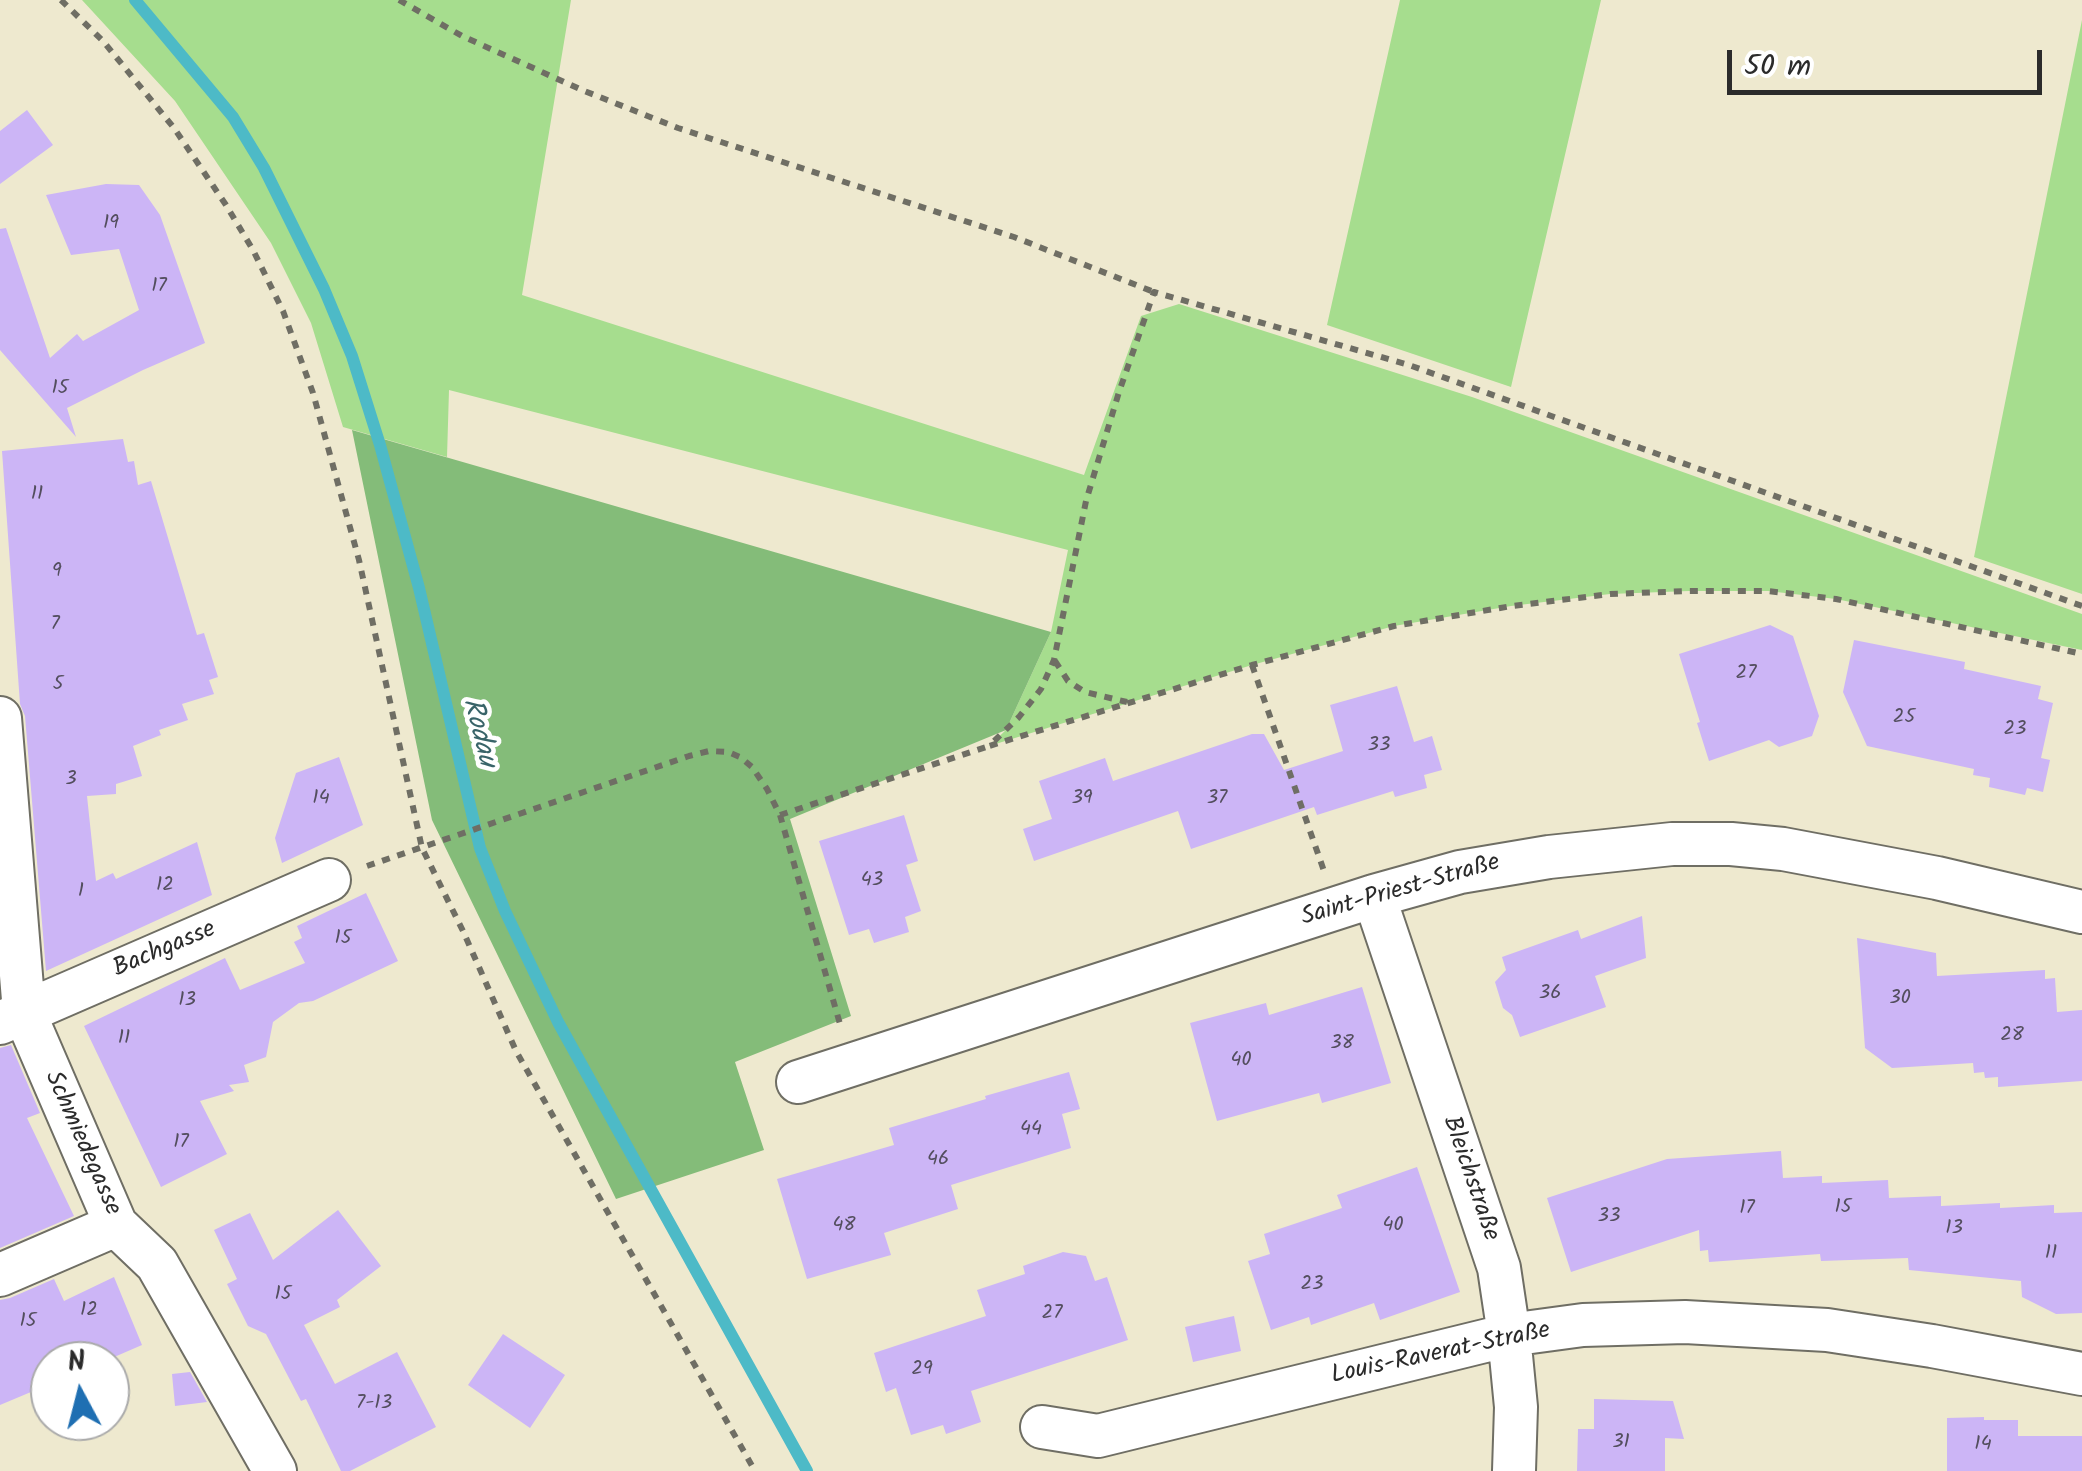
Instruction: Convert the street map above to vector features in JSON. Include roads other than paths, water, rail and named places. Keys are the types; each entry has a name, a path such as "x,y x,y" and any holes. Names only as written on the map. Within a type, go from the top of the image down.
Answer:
{"street":[{"name":"Schmiedegasse","path":"0,718 12,1018 116,1225 156,1264 275,1471"},
{"name":"Saint-Priest-Straße","path":"798,1082 1355,903 1506,862 1618,848 1731,844 1854,861 2082,912"},
{"name":"Bachgasse","path":"12,1018 330,880"},
{"name":"Bleichstraße","path":"1355,903 1500,1268 1516,1406 1514,1471"},
{"path":"0,1275 116,1225"},
{"name":"Louis-Raverat-Straße","path":"1042,1427 1098,1436 1510,1335 1582,1325 1685,1322 1827,1330 2082,1374"}],"waterway":[{"name":"Rodau","path":"135,0 233,117 264,168 324,289 352,356 380,445 419,588 480,848 505,911 558,1022 807,1471"}]}
